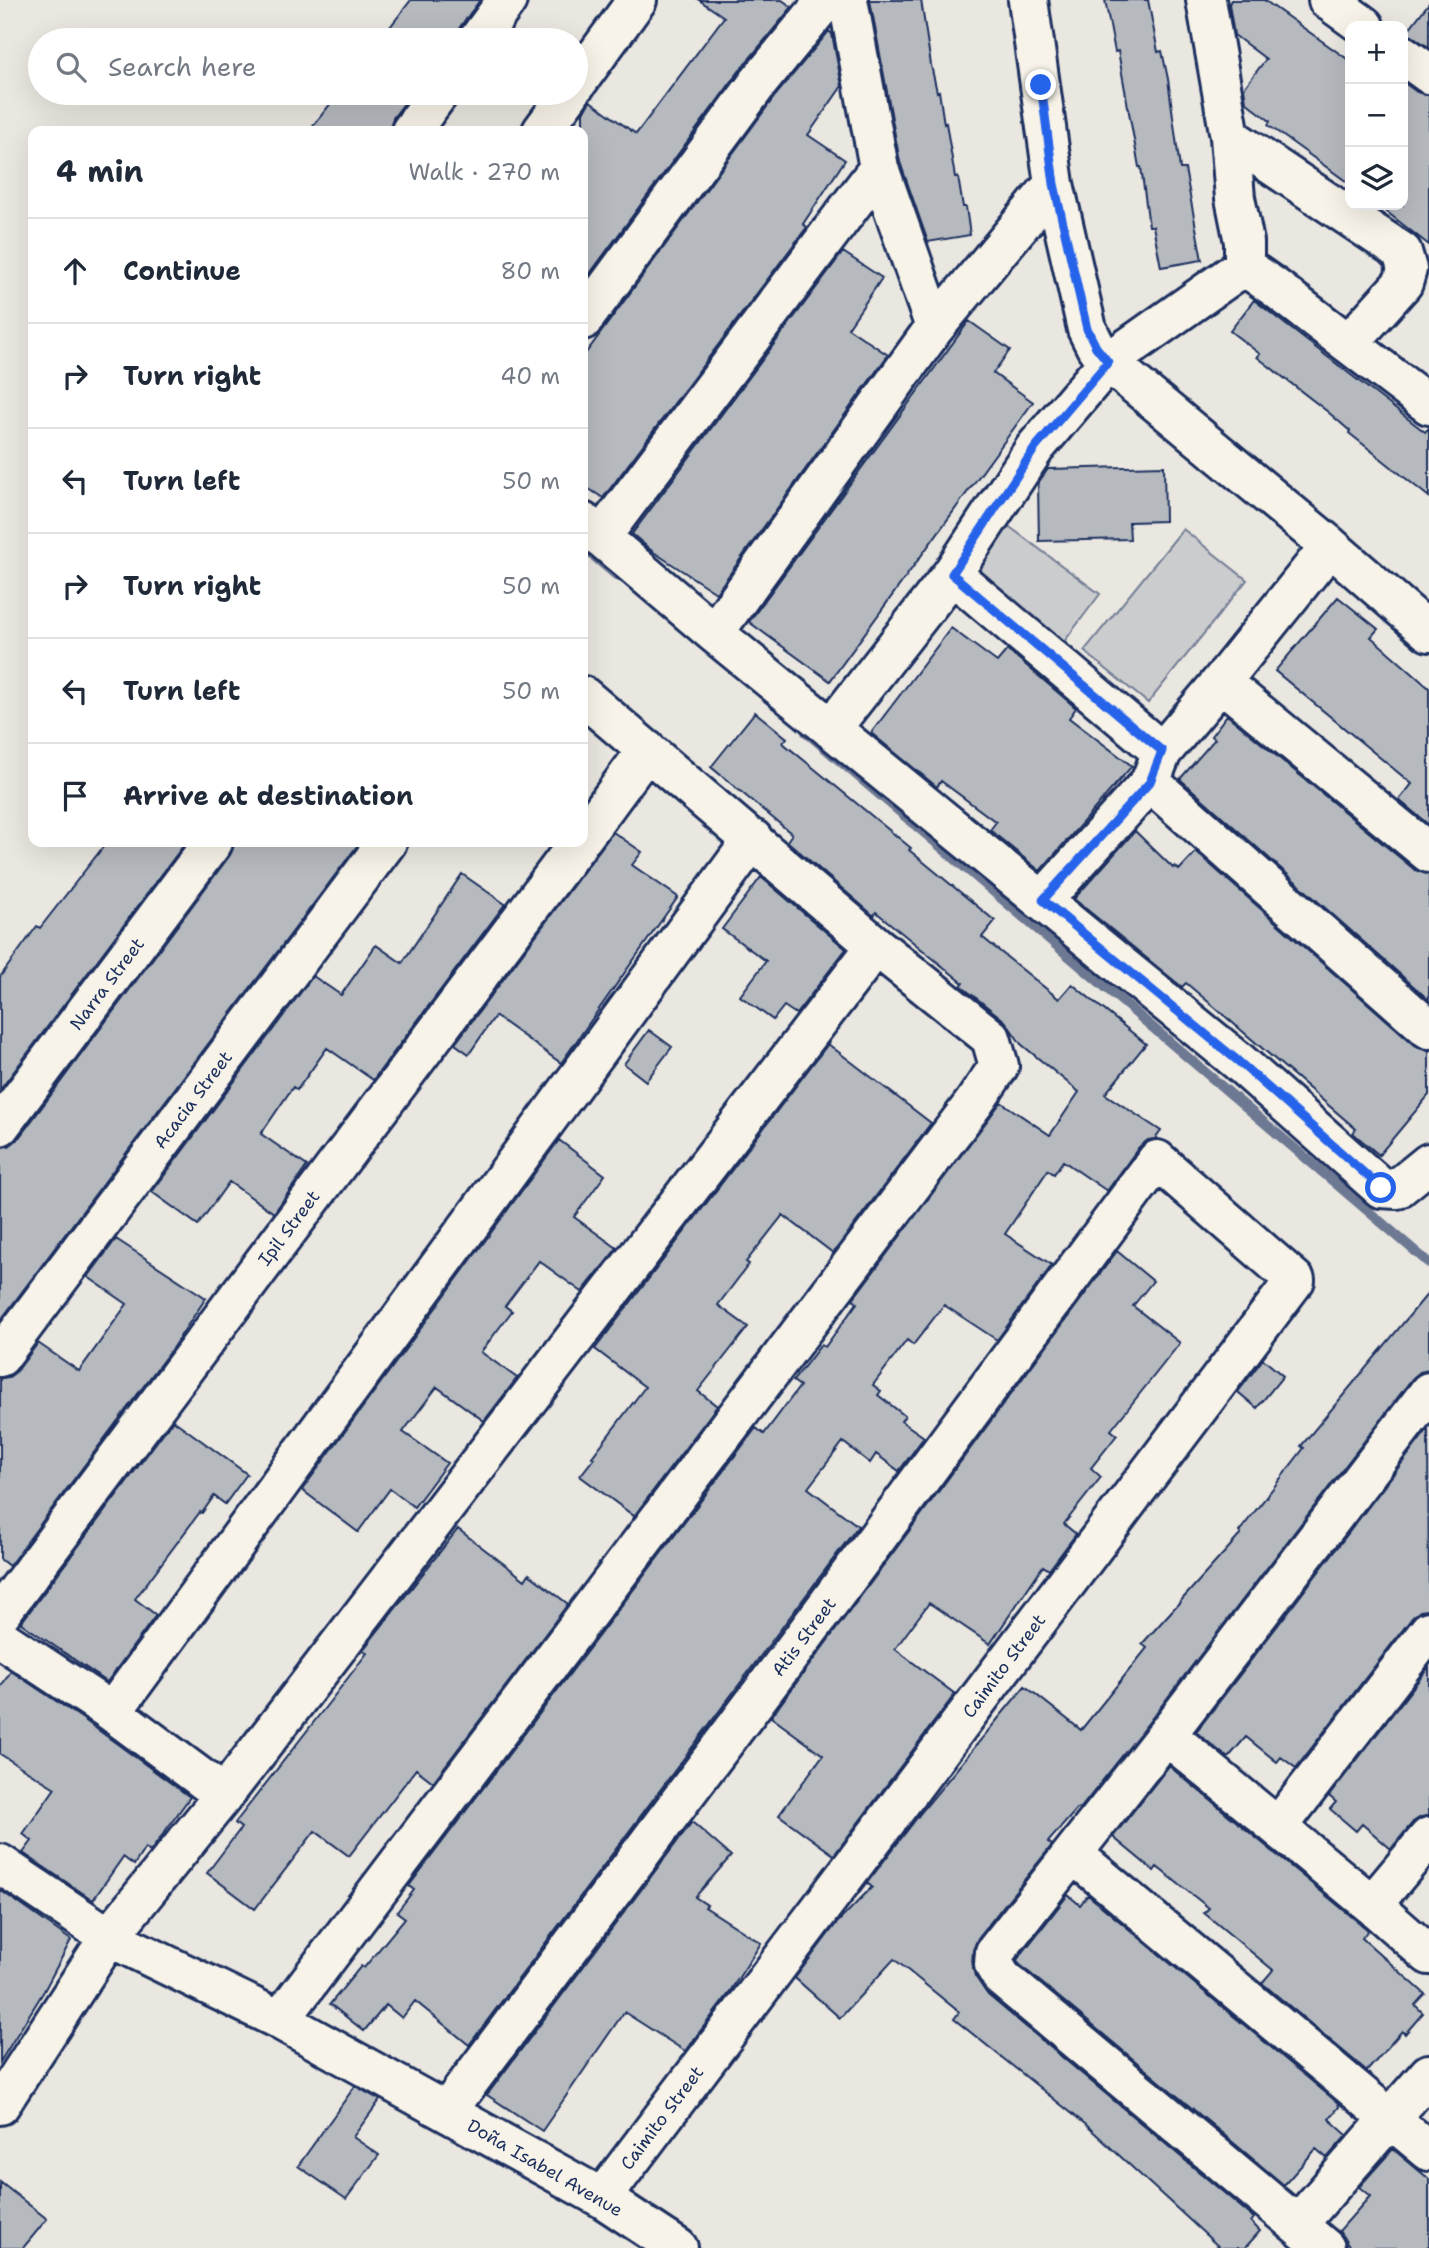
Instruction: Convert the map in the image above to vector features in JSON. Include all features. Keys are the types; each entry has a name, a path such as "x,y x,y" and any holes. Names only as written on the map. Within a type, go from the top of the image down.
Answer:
{"street":[{"path":"487,28 507,0"},
{"path":"588,67 637,0"},
{"path":"588,313 758,83 826,0"},
{"path":"848,0 879,168 935,327"},
{"path":"1028,0 1054,184 1087,329 1096,347 1108,362 1429,632"},
{"path":"1206,0 1230,137 1235,198 1244,242 1244,266"},
{"path":"1328,0 1357,21"},
{"path":"1408,59 1429,74"},
{"path":"415,126 430,105"},
{"path":"546,126 561,105"},
{"path":"1230,137 1402,252 1406,269 1403,283 1349,343"},
{"path":"879,168 592,529 714,633 1238,1061 1381,1188 1396,1189 1429,1165"},
{"path":"714,633 935,327 1054,184"},
{"path":"1244,266 1429,405"},
{"path":"831,729 952,574 1035,448 1108,362 1244,266"},
{"path":"1043,900 1156,767 1330,546"},
{"path":"952,574 1429,1029"},
{"path":"1222,682 1429,853"},
{"path":"280,2020 999,1066 991,1038 876,946 588,700"},
{"path":"588,830 648,750"},
{"path":"112,1712 753,839"},
{"name":"Narra Street","path":"0,1126 209,847"},
{"name":"Acacia Street","path":"0,1357 383,847"},
{"name":"Ipil Street","path":"0,1614 575,847"},
{"path":"6,2085 109,1937 224,1795 876,946"},
{"name":"Atis Street","path":"447,2111 797,1646 1157,1160"},
{"name":"Caimito Street","path":"602,2198 1295,1280 1157,1160"},
{"path":"1429,1392 1166,1735 995,1952 994,1965 1002,1978 1311,2236 1390,2118 1429,2074"},
{"path":"1278,1827 1429,1631"},
{"path":"0,1638 112,1712 224,1795"},
{"path":"1166,1735 1429,1955"},
{"path":"1372,1905 1429,1837"},
{"path":"1073,1854 1429,2151"},
{"name":"Doña Isabel Avenue","path":"0,1864 109,1937 280,2020 447,2111 602,2198 678,2248"}],"shaded area":[{"path":"1007,525 1100,594 1063,643 970,575"},
{"path":"1183,529 1247,580 1148,703 1084,651"}],"building":[{"path":"411,0 480,0 460,28 389,28"},
{"path":"699,0 782,0 792,7 740,70 588,276 588,126 583,126 583,113 590,101 636,134 724,17"},
{"path":"870,0 921,0 931,65 937,92 939,91 944,124 946,123 955,177 958,177 963,207 966,207 970,235 928,242 900,162"},
{"path":"1105,0 1148,0 1158,52 1162,51 1168,79 1180,169 1185,169 1202,260 1161,267 1153,226 1149,226 1141,167"},
{"path":"1231,0 1264,0 1345,57 1345,180 1268,125 1270,121 1246,102 1244,88 1266,59 1234,35 1229,4"},
{"path":"1429,3 1429,47 1408,34 1408,30"},
{"path":"829,31 832,34 842,86 808,135 845,160 803,224 807,227 603,498 588,488 588,350 775,96"},
{"path":"1408,86 1417,92 1429,95 1429,245 1384,210 1408,210"},
{"path":"330,105 403,105 393,118 391,126 313,126"},
{"path":"843,252 882,278 848,328 888,355 716,593 652,551 632,534"},
{"path":"1254,300 1425,432 1429,428 1429,497 1349,433 1350,431 1328,412 1257,357 1260,354 1230,331"},
{"path":"969,321 1010,350 993,373 1033,402 830,681 749,622"},
{"path":"1164,466 1165,521 1129,522 1130,539 1039,541 1038,483 1048,469"},
{"path":"1338,597 1378,629 1371,637 1429,688 1429,825 1399,800 1412,784 1275,671"},
{"path":"951,628 997,662 1007,650 1076,708 1069,718 1132,766 1040,871 990,830 996,822 941,781 937,787 871,733"},
{"path":"755,712 787,738 783,743 995,921 982,937 1059,999 1072,984 1146,1044 1105,1094 1161,1131 1155,1139 1148,1140 1139,1147 1107,1191 1063,1161 1054,1174 1048,1170 1005,1234 1052,1265 997,1340 944,1305 913,1345 907,1340 873,1385 881,1391 878,1395 905,1416 901,1421 924,1437 899,1471 876,1454 870,1463 843,1442 808,1488 858,1526 469,2045 415,2001 402,2018 386,2005 364,2031 330,2004 405,1918 397,1912 414,1890 409,1886 756,1428 764,1434 800,1386 793,1381 821,1345 825,1347 857,1303 853,1299 1001,1102 1050,1135 1079,1092 1021,1044 1005,1021 961,986 963,983 876,912 874,916 787,841 792,834 711,767"},
{"path":"1227,715 1415,870 1429,874 1429,1000 1180,779 1215,739 1211,736"},
{"path":"1135,831 1173,868 1175,866 1179,870 1196,852 1415,1045 1429,1050 1429,1095 1379,1155 1353,1133 1356,1129 1186,983 1182,987 1074,899"},
{"path":"613,832 642,852 632,865 678,897 561,1063 495,1016 469,1054 455,1044"},
{"path":"103,847 182,847 0,1090 0,977 37,926 40,928"},
{"path":"232,847 356,847 0,1321 0,1147 9,1146 18,1139 230,855"},
{"path":"462,874 505,904 373,1080 327,1048 297,1090 293,1087 261,1134 307,1166 274,1213 229,1182 198,1225 152,1192 313,976 341,995 376,945 402,963"},
{"path":"761,877 846,949 796,1014 784,1006 773,1020 740,996 766,961 722,929"},
{"path":"649,1030 672,1047 646,1081 624,1064"},
{"path":"828,1044 931,1123 833,1253 783,1215 746,1262 749,1264 718,1305 748,1327 698,1391 717,1406 634,1516 580,1476 645,1387 595,1349"},
{"path":"559,1140 605,1175 574,1217 617,1248 582,1292 539,1261 505,1306 512,1311 481,1352 517,1378 484,1421 437,1387 403,1432 447,1463 414,1507 390,1489 358,1532 302,1490"},
{"path":"116,1239 206,1298 173,1347 9,1566 0,1559 0,1378 9,1377 17,1371 38,1343 79,1371 127,1304 88,1277"},
{"path":"1117,1251 1153,1281 1133,1306 1180,1343 1111,1430 1117,1435 1091,1468 1101,1477 1064,1524 1076,1534 1049,1570 1043,1566 990,1644 929,1603 895,1649 955,1694 834,1855 779,1815 823,1755 771,1717"},
{"path":"1429,1292 1429,1370 1420,1372 1412,1379 1149,1722 1080,1809 1078,1808 1048,1842 1052,1845 978,1938 973,1950 975,1976 988,1995 1254,2218 1251,2222 1260,2231 1245,2248 1220,2248 1085,2124 954,2019 959,2012 894,1959 840,2018 795,1978 836,1924 872,1887 867,1883 1025,1686 1081,1730 1147,1648 1142,1644 1241,1534 1239,1532 1304,1448 1301,1446"},
{"path":"1263,1359 1283,1376 1257,1408 1238,1392"},
{"path":"173,1420 247,1474 225,1504 214,1496 135,1599 156,1615 107,1682 21,1623"},
{"path":"1428,1429 1429,1610 1420,1611 1412,1618 1296,1768 1281,1757 1277,1762 1246,1737 1228,1758 1196,1732"},
{"path":"458,1529 525,1580 529,1574 568,1604 433,1782 416,1769 349,1856 315,1831 255,1909 207,1873 241,1828 235,1823 367,1653 363,1650"},
{"path":"1429,1667 1429,1816 1413,1822 1391,1849 1362,1824 1356,1831 1330,1809 1336,1802 1329,1796"},
{"path":"11,1671 83,1719 190,1797 150,1852 145,1848 134,1865 123,1857 93,1900 23,1853 32,1841 23,1834 55,1788 0,1754 0,1688"},
{"path":"1169,1766 1368,1930 1362,1938 1425,1994 1415,2005 1423,2013 1405,2034 1402,2031 1367,2071 1262,1983 1273,1970 1204,1913 1209,1908 1157,1867 1154,1871 1113,1837"},
{"path":"692,1822 731,1856 695,1897 707,1905 705,1907 761,1943 727,1996 685,2051 624,2012 542,2131 487,2095"},
{"path":"0,1890 71,1940 44,1991 0,2062"},
{"path":"1068,1895 1080,1905 1088,1895 1338,2103 1339,2107 1329,2119 1347,2135 1327,2158 1316,2149 1284,2185 1019,1964 1017,1960"},
{"path":"355,2086 380,2100 353,2137 379,2155 346,2199 298,2166"},
{"path":"1393,2149 1429,2179 1429,2248 1350,2248 1339,2231 1370,2196 1359,2187"},
{"path":"0,2182 47,2219 23,2248 0,2248"}],"waterway":[{"path":"588,551 616,575"},
{"path":"806,732 1429,1263"}],"route":[{"path":"1041,85 1054,184 1087,329 1108,362 1035,448 952,574 1162,751 1150,782 1043,900 1238,1061 1381,1188"}]}
